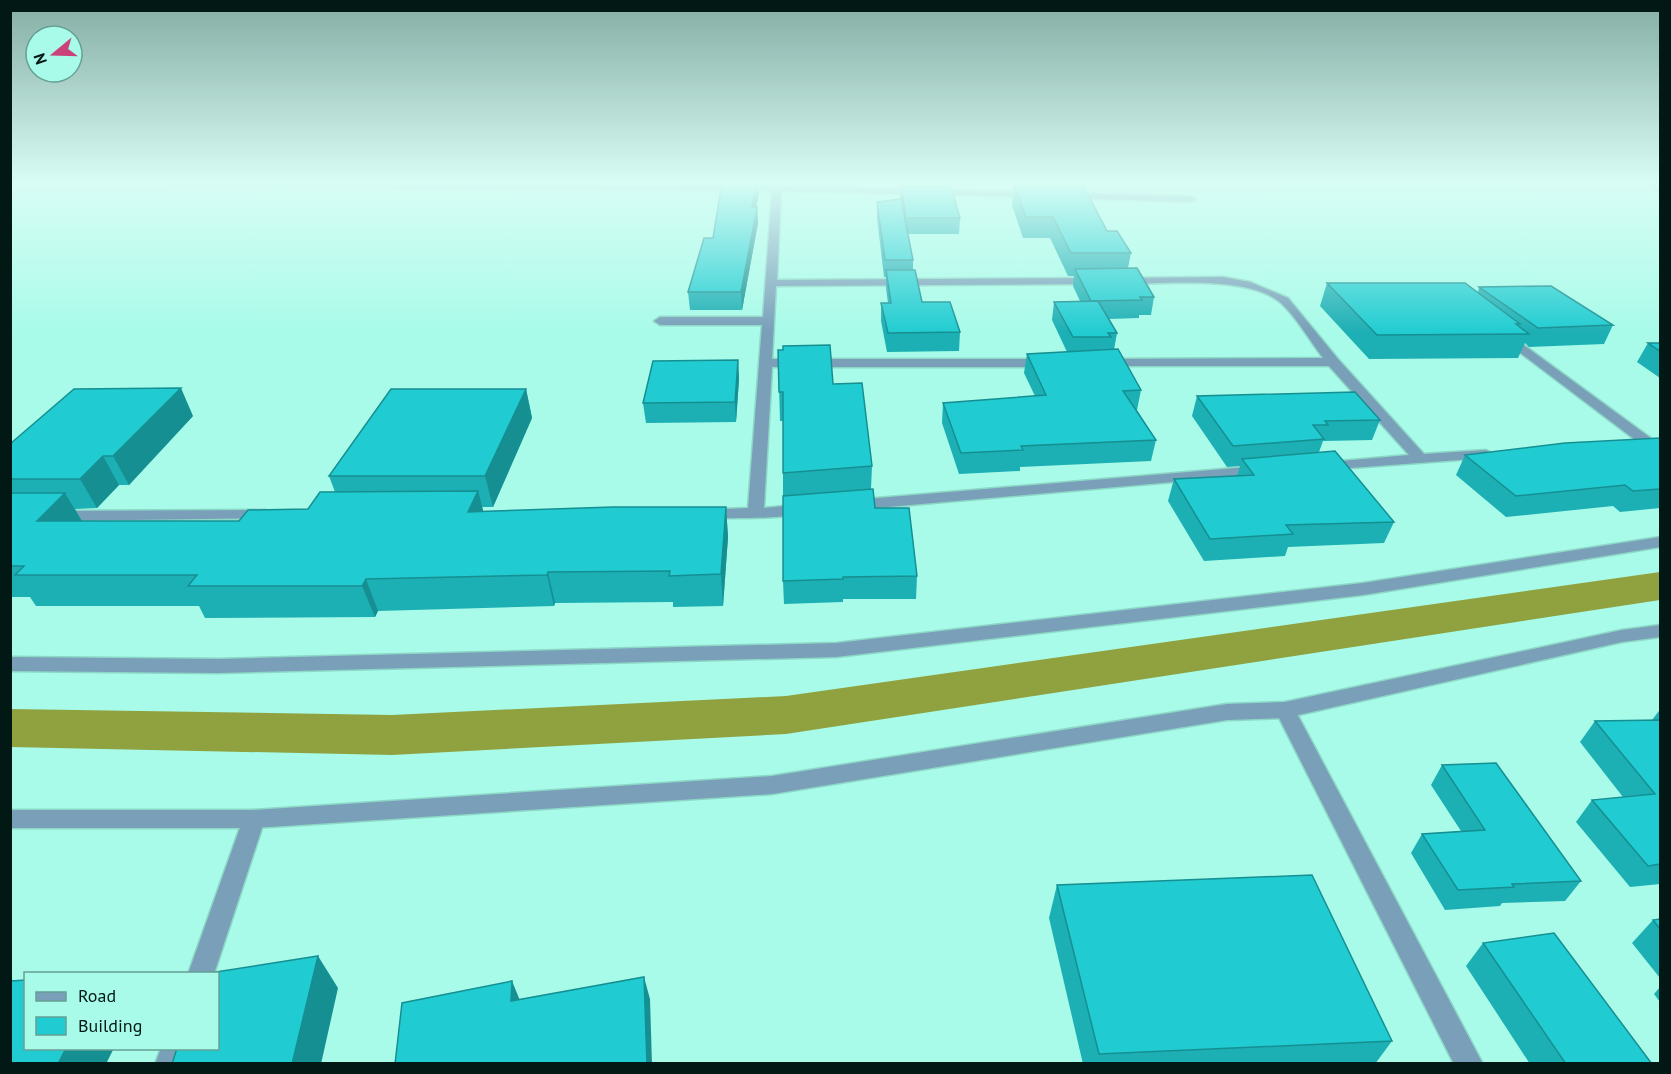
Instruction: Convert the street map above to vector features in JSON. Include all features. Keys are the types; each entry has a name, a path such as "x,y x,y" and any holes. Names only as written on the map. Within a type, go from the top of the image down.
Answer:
{"street":[{"path":"756,513 774,233"},
{"path":"770,283 1223,280 1246,284 1284,300 1333,362 1419,458"},
{"path":"660,321 768,321"},
{"path":"1492,325 1654,442"},
{"path":"1085,363 1333,362"},
{"path":"766,363 1061,363"},
{"path":"1624,444 1654,442"},
{"path":"1312,467 1499,453"},
{"path":"839,506 1277,470"},
{"path":"685,513 756,513 815,508"},
{"path":"46,516 283,515"},
{"path":"10,663 219,666 836,650 1363,589 1660,542"},
{"path":"10,819 254,819 772,785 1227,712 1284,710 1622,636 1660,631"},
{"path":"1284,710 1469,1064"},
{"path":"202,972 254,819"}],"building":[{"path":"714,233 752,233 741,292 688,292 704,238 713,238"},
{"path":"881,233 908,233 913,260 885,260"},
{"path":"1061,233 1118,233 1131,253 1071,253"},
{"path":"1137,268 1154,297 1140,297 1142,300 1091,301 1075,269"},
{"path":"886,270 915,270 922,302 950,302 960,332 888,333 881,303 891,303"},
{"path":"1327,283 1465,283 1520,324 1516,324 1529,334 1377,335"},
{"path":"1551,286 1613,325 1538,328 1479,287"},
{"path":"1098,301 1117,333 1108,333 1111,337 1073,337 1054,302"},
{"path":"1648,343 1660,343 1660,351"},
{"path":"830,345 833,384 862,383 872,466 783,473 783,392 779,392 778,350 783,350 783,346"},
{"path":"1118,349 1141,390 1123,391 1156,440 1021,446 1023,450 961,453 943,403 1046,395 1027,354"},
{"path":"738,360 735,402 643,403 653,361"},
{"path":"181,388 113,456 103,456 80,479 10,479 10,444 74,389"},
{"path":"391,389 526,389 485,476 329,476"},
{"path":"1355,392 1380,420 1325,421 1328,425 1313,425 1324,439 1233,446 1197,396"},
{"path":"1660,438 1660,489 1633,491 1625,485 1516,496 1465,455 1565,443"},
{"path":"1335,451 1394,522 1286,525 1293,534 1210,539 1174,479 1254,475 1242,459"},
{"path":"873,489 875,508 909,508 917,576 783,581 783,496"},
{"path":"478,491 468,512 613,507 726,507 721,574 669,576 670,571 548,572 547,575 366,579 362,586 188,586 197,575 15,575 24,566 10,566 10,493 65,493 37,521 239,521 248,510 308,509 320,492"},
{"path":"1660,720 1660,864 1648,866 1592,800 1655,794 1595,721"},
{"path":"1496,763 1581,881 1512,884 1514,887 1458,890 1422,834 1485,830 1442,765"},
{"path":"1312,875 1392,1041 1099,1054 1057,885"},
{"path":"1660,919 1660,929 1653,920"},
{"path":"1554,933 1652,1064 1566,1064 1483,943"},
{"path":"318,956 292,1064 172,1064 176,1050 219,1050 219,972 216,972"},
{"path":"644,977 647,1064 395,1064 402,1003 512,981 511,1001"},
{"path":"24,980 24,1050 65,1050 58,1064 10,1064 10,981"}],"waterway":[{"path":"10,728 392,735 786,715 1660,586"}]}
